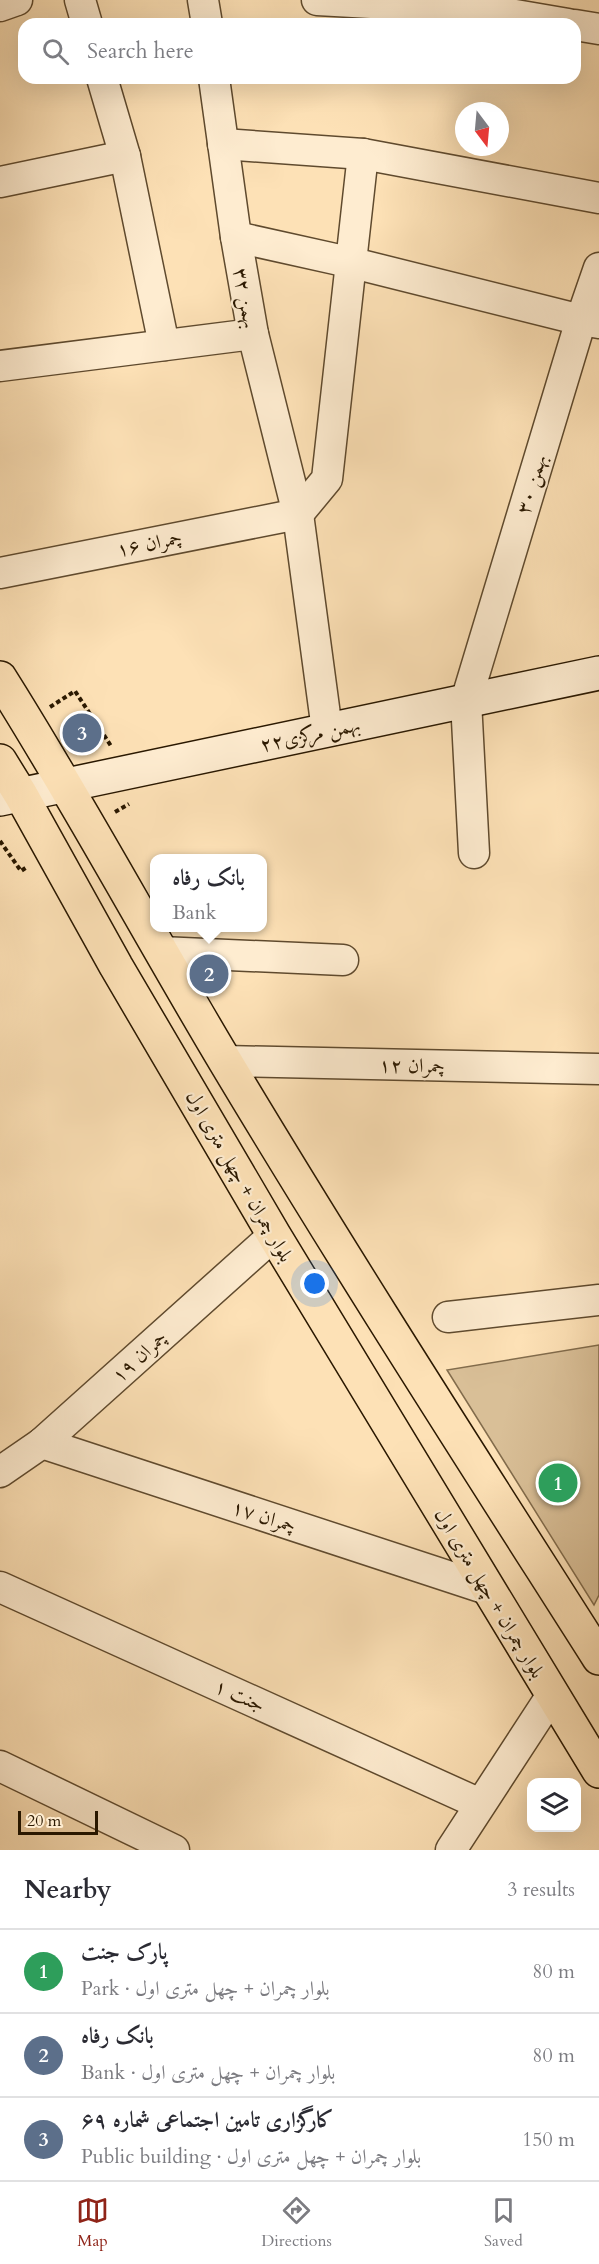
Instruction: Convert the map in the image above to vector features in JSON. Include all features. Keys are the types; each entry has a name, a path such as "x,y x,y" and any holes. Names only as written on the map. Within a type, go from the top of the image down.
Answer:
{"main road":[{"path":"0,678 66,786 225,1061 414,1368 599,1658"},
{"name":"بلوار چمران + چهل متری اول","path":"0,761 11,797 116,966 274,1235 599,1771"}],"street":[{"path":"0,6 17,0"},
{"path":"80,0 85,18"},
{"path":"203,0 206,18"},
{"path":"317,0 480,9 533,18"},
{"path":"581,26 599,30"},
{"path":"104,84 125,156 164,345"},
{"name":"بهمن ۳۲","path":"215,84 236,237 253,334 298,514 327,730"},
{"path":"223,144 363,154 599,198"},
{"path":"298,514 327,479 353,263 363,154"},
{"path":"0,182 125,156"},
{"path":"236,237 590,321"},
{"name":"بهمن ۳۰","path":"474,854 466,701 590,321 599,268"},
{"path":"0,366 253,334"},
{"name":"چمران ۱۶","path":"0,573 298,514"},
{"name":"۲۲بهمن مرکزی","path":"11,797 599,673"},
{"path":"161,952 343,960"},
{"name":"چمران ۱۲","path":"225,1061 599,1069"},
{"name":"چمران ۱۹","path":"0,1472 42,1443 274,1235"},
{"path":"448,1317 599,1300"},
{"name":"چمران ۱۷","path":"42,1443 487,1589"},
{"name":"جنت ۱","path":"0,1587 480,1804"},
{"path":"451,1850 552,1695"},
{"path":"0,1766 174,1850"}],"path":[{"path":"27,721 75,692 129,772"}],"shaded area":[{"path":"599,1345 599,1595 594,1605 447,1370"}],"place":[{"name":"کارگزاری تامین اجتماعی شماره ۶۹","path":"82,733"},
{"name":"بانک رفاه","path":"209,974"},
{"name":"پارک جنت","path":"558,1483"}]}
